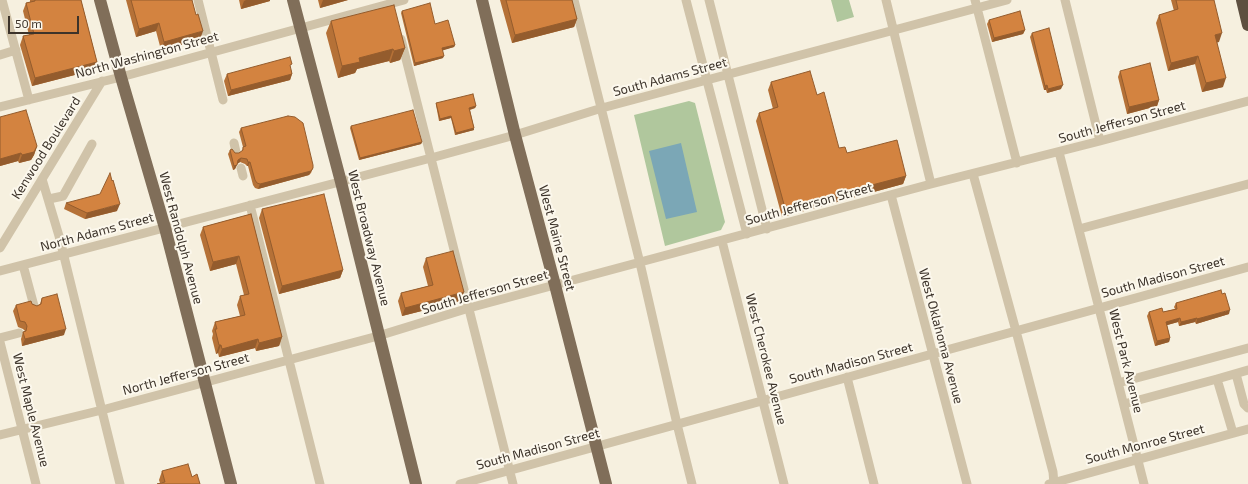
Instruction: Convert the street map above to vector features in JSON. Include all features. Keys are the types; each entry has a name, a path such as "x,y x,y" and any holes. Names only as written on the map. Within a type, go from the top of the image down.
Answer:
{"highway":[{"path":"1242,0 1248,24"}],"main road":[{"name":"West Randolph Avenue","path":"100,0 165,228 231,484"},
{"name":"West Broadway Avenue","path":"293,0 341,182 378,336 416,484"},
{"name":"West Maine Street","path":"482,0 515,135 606,484"}],"street":[{"path":"2,0 29,100"},
{"path":"198,0 223,100"},
{"name":"North Washington Street","path":"0,107 121,77 300,27 393,7 404,0"},
{"path":"574,0 640,263 692,484"},
{"path":"686,0 747,234"},
{"path":"709,0 767,228"},
{"path":"886,0 931,184"},
{"name":"South Adams Street","path":"341,182 515,135 602,108 894,30 976,4 1007,0"},
{"path":"1065,0 1100,142"},
{"path":"976,4 1017,163"},
{"path":"397,26 513,484"},
{"path":"0,55 16,50"},
{"name":"Kenwood Boulevard","path":"0,248 102,81"},
{"name":"South Jefferson Street","path":"378,336 469,308 931,184 1100,142 1248,102"},
{"path":"234,143 236,152"},
{"path":"49,199 63,196 92,144"},
{"name":"West Park Avenue","path":"1060,152 1144,484"},
{"path":"973,174 1053,472 1052,484"},
{"path":"42,179 49,199 120,484"},
{"name":"North Adams Street","path":"0,271 341,182"},
{"path":"1079,229 1248,184"},
{"name":"West Oklahoma Avenue","path":"891,195 966,484"},
{"path":"250,205 320,484"},
{"name":"West Cherokee Avenue","path":"722,241 784,484"},
{"path":"23,265 34,306"},
{"name":"South Madison Street","path":"460,484 1248,267"},
{"path":"0,338 19,333"},
{"name":"North Jefferson Street","path":"0,434 102,410 378,336"},
{"name":"West Maple Avenue","path":"0,342 36,484"},
{"path":"1118,383 1248,348"},
{"path":"1124,404 1242,372"},
{"path":"1242,372 1248,396"},
{"path":"1242,372 1244,404 1248,408"},
{"path":"847,377 874,484"},
{"path":"1217,379 1233,433"},
{"name":"South Monroe Street","path":"1052,484 1248,429"}],"green space":[{"path":"831,0 849,0 854,17 837,22"},
{"path":"689,101 695,103 725,222 721,230 665,246 634,115"}],"water":[{"path":"681,143 697,212 666,219 649,151"}],"building":[{"path":"35,0 81,0 97,62 35,78 23,36 34,34 26,3"},
{"path":"131,0 192,0 196,15 198,14 203,31 164,42 159,23 139,29"},
{"path":"506,0 572,0 577,19 515,35"},
{"path":"1176,0 1214,0 1222,33 1215,35 1226,78 1206,83 1198,56 1171,63 1159,15 1178,9"},
{"path":"430,3 435,24 448,20 455,45 442,48 444,56 415,63 402,11"},
{"path":"394,5 405,48 394,51 393,49 359,58 360,62 342,66 331,21"},
{"path":"1020,11 1025,30 994,38 989,20"},
{"path":"1049,28 1063,85 1048,89 1047,85 1045,86 1032,33"},
{"path":"290,57 292,74 231,90 227,74"},
{"path":"1150,63 1159,100 1129,107 1120,71"},
{"path":"810,71 817,95 824,92 839,148 845,147 847,153 897,140 906,176 785,208 759,113 778,107 771,82"},
{"path":"473,94 476,106 469,108 474,128 456,133 451,116 440,119 436,103"},
{"path":"26,110 37,146 34,152 22,155 21,153 0,159 0,117"},
{"path":"413,110 422,142 360,158 351,126"},
{"path":"288,116 295,117 303,123 313,168 311,171 260,184 257,183 250,162 248,162 247,159 241,158 238,160 237,165 234,166 230,150 232,149 235,153 239,153 243,150 243,147 246,146 241,128"},
{"path":"110,173 120,204 87,213 66,203 100,194"},
{"path":"324,194 343,270 282,286 262,209"},
{"path":"251,214 282,337 259,343 258,339 222,349 221,345 219,345 215,322 245,315 240,296 249,294 239,256 213,262 203,227"},
{"path":"453,251 464,292 405,308 401,293 433,285 426,258"},
{"path":"1221,290 1222,294 1225,293 1230,310 1181,322 1180,318 1166,322 1170,338 1157,341 1149,312 1162,308 1163,312 1177,309 1176,303"},
{"path":"57,294 66,329 25,339 23,332 26,331 27,326 25,322 20,321 16,305 31,301 32,304 37,306 41,304 42,298"},
{"path":"188,464 192,477 197,474 200,484 157,484 165,482 162,471"}]}
